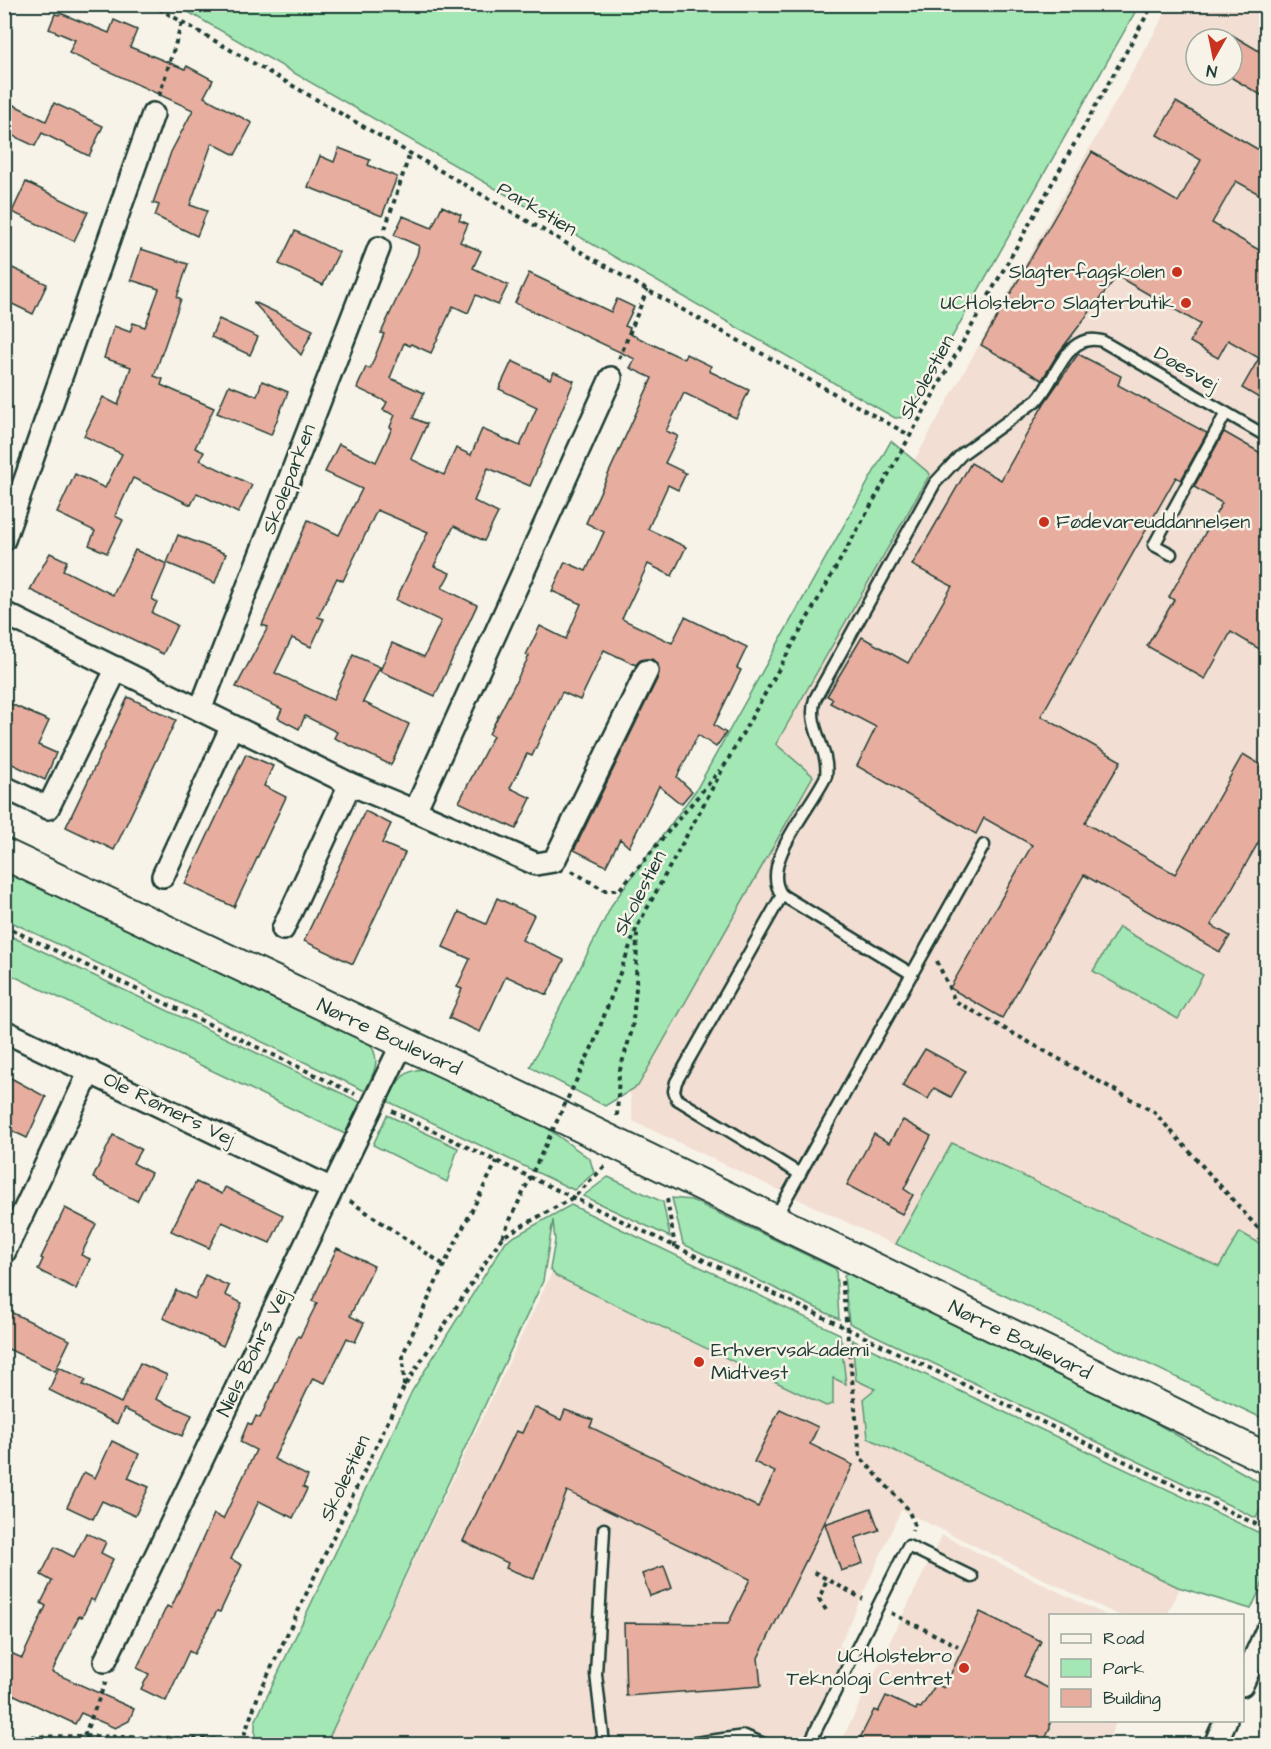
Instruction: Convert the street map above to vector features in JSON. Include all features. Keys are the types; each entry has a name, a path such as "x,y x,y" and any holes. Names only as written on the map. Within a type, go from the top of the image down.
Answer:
{"street":[{"path":"4,540 153,114"},
{"name":"Skoleparken","path":"200,710 379,248"},
{"path":"415,811 611,378"},
{"path":"4,613 350,784 536,864 554,861 647,671"},
{"path":"4,787 48,808 117,668"},
{"path":"163,876 232,726"},
{"path":"283,929 350,784"},
{"name":"Nørre Boulevard","path":"4,854 402,1044 613,1162 773,1221 1266,1458"},
{"name":"Ole Rømers Vej","path":"4,1030 332,1189"},
{"name":"Niels Bohrs Vej","path":"105,1661 402,1044"},
{"path":"4,1253 90,1071"},
{"path":"1244,1681 1266,1632"},
{"path":"1215,1744 1225,1722"}],"lane":[{"name":"Døesvej","path":"782,896 774,880 778,859 826,776 827,764 812,721 812,706 856,620 943,472 962,454 1037,400 1045,392 1072,347 1085,339 1102,341 1266,436"},
{"path":"1172,554 1154,545 1226,413"},
{"path":"773,1221 984,845"},
{"path":"800,1174 677,1099 674,1091 676,1082 782,896 912,974"},
{"path":"604,1529 596,1674 604,1744"},
{"path":"809,1744 908,1546 972,1577"},
{"path":"688,1744 745,1736 764,1744"}],"path":[{"name":"Parkstien","path":"151,4 647,290 910,436"},
{"name":"Skolestien","path":"241,1742 258,1696 404,1387 502,1237 594,1043 637,927 726,763 1153,4"},
{"path":"153,114 182,22"},
{"path":"379,248 410,153"},
{"path":"611,378 647,290"},
{"name":"Skolestien","path":"554,861 604,890 619,890 726,763"},
{"path":"4,926 1266,1529"},
{"path":"616,1119 619,1073 632,1030 636,988 637,927"},
{"path":"929,944 955,1001 1154,1112 1257,1227 1266,1233"},
{"path":"404,1387 403,1354 444,1265 497,1161"},
{"path":"502,1237 574,1197 613,1162"},
{"path":"332,1189 444,1265"},
{"path":"659,1195 669,1199 675,1247"},
{"path":"839,1253 860,1457 910,1515 914,1523 908,1546"},
{"path":"826,1610 819,1599 827,1579"},
{"path":"84,1736 108,1676 105,1661"},
{"path":"4,1737 84,1736 249,1744"}],"shaded area":[{"path":"1170,5 1266,5 1266,1348 929,1187 897,1246 633,1121 629,1081 659,915"},
{"name":"Erhvervsakademi Midtvest","path":"580,1214 1214,1518 1167,1614 1116,1614 901,1510 839,1646 860,1656 818,1744 326,1744"},
{"name":"UCHolstebro Teknologi Centret","path":"942,1535 1104,1614 1049,1614 1049,1722 1117,1722 1106,1744 840,1744"}],"green space":[{"path":"1139,4 907,417 895,418 176,5"},
{"path":"891,441 930,474 776,744 813,776 638,1086 605,1106 530,1067 613,903 696,790"},
{"path":"4,866 366,1039 374,1052 376,1065 365,1091 5,919"},
{"path":"1119,927 1203,975 1178,1019 1093,971"},
{"path":"4,933 360,1102 345,1134 5,972"},
{"path":"424,1069 544,1126 590,1159 594,1173 574,1190 387,1101 397,1083 405,1075"},
{"path":"387,1115 458,1148 447,1182 373,1145"},
{"path":"952,1143 1219,1267 1240,1232 1266,1247 1266,1420 896,1244"},
{"path":"608,1177 663,1202 670,1237 583,1196"},
{"path":"672,1198 691,1200 836,1269 839,1319 683,1244"},
{"path":"571,1205 840,1334 846,1384 833,1378 833,1404 826,1406 556,1276 550,1269 555,1241 553,1220 543,1281 326,1744 255,1741 255,1722 412,1391 506,1241"},
{"path":"850,1272 1096,1389 1266,1486 1266,1498 1256,1518 849,1323 844,1276"},
{"path":"852,1340 1266,1536 1266,1576 1251,1609 1178,1587 868,1438 864,1398 875,1389 856,1380"}],"building":[{"path":"60,13 109,33 114,20 137,30 130,47 185,69 187,66 213,80 204,97 252,123 235,155 212,143 190,205 207,211 197,236 155,216 159,205 153,203 171,152 193,110 69,53 75,40 49,29 55,14"},
{"path":"1244,42 1266,55 1266,98 1244,85"},
{"path":"4,100 46,121 54,103 103,126 89,156 42,133 35,146 9,134 13,126 4,122"},
{"path":"1176,102 1266,154 1266,198 1236,181 1212,223 1266,254 1266,402 1242,388 1259,358 1228,340 1218,358 1190,342 1200,324 1117,276 1057,355 1042,380 981,345 1092,152 1178,202 1201,160 1157,135"},
{"path":"339,148 370,160 368,165 397,177 382,216 308,187 320,156 334,162"},
{"path":"26,182 88,212 74,241 12,212"},
{"path":"442,206 461,215 459,220 468,224 460,242 481,251 473,268 508,285 498,305 476,295 468,313 453,306 431,353 404,343 390,378 424,393 413,418 427,424 411,459 444,475 456,448 471,455 482,429 520,446 537,407 499,389 512,361 550,379 554,372 574,381 530,486 488,468 474,501 498,513 484,541 454,526 434,566 450,573 442,588 477,605 435,696 380,671 392,643 424,657 441,621 396,600 428,532 377,510 343,581 337,578 318,617 324,619 311,647 292,638 275,673 333,700 353,655 380,667 363,702 409,724 391,765 334,738 337,732 305,716 299,729 278,718 282,709 236,687 268,627 262,625 308,520 339,535 362,489 325,472 339,444 376,462 392,428 390,427 395,415 383,410 387,402 357,388 366,367 370,369 384,334 381,333 417,255 419,246 394,235 403,216 432,228"},
{"path":"295,231 339,252 323,285 279,264"},
{"path":"141,249 188,264 177,297 181,299 154,376 163,379 161,385 214,408 195,448 204,452 200,460 252,485 238,513 197,493 191,505 133,478 115,516 123,520 107,553 89,545 95,531 57,513 75,474 105,488 122,454 84,436 103,397 118,405 131,367 104,358 114,326 130,332 133,323 145,327 159,289 131,280"},
{"path":"4,264 47,284 33,314 4,300"},
{"path":"529,273 611,312 617,299 634,307 625,326 630,328 628,333 684,359 686,354 711,366 709,371 749,390 736,418 684,393 666,431 678,436 665,463 686,473 678,490 668,485 648,529 686,547 672,576 648,564 622,619 672,643 685,617 747,647 737,668 741,670 714,725 726,733 716,747 698,735 677,777 692,791 681,804 659,786 629,847 620,839 606,866 574,850 658,677 658,664 652,659 640,660 636,665 604,650 580,700 562,692 532,756 527,754 510,788 531,798 516,829 459,802 493,736 489,734 529,656 526,655 540,626 566,639 581,604 552,591 565,562 586,571 604,532 586,523 652,378 630,368 635,359 515,303"},
{"path":"254,303 313,330 301,355"},
{"path":"219,319 258,337 250,355 211,337"},
{"path":"1078,354 1121,376 1118,385 1207,433 1181,480 1176,477 1041,716 1121,761 1085,823 1175,874 1243,754 1266,768 1266,829 1211,925 1230,936 1220,952 1084,875 1002,1018 950,988 1032,845 984,818 976,834 857,766 876,727 830,703 833,699 827,696 862,637 908,663 952,586 912,565 971,463 1001,480 1045,402"},
{"path":"262,381 288,392 271,435 217,413 229,385 257,396"},
{"path":"1224,432 1266,456 1266,653 1231,632 1205,679 1147,646 1174,600 1169,597 1222,503 1194,487"},
{"path":"178,535 226,554 215,583 167,563"},
{"path":"135,550 167,564 152,599 157,602 152,613 177,625 163,654 30,590 50,553 67,561 63,570 113,595"},
{"path":"128,697 176,720 114,850 66,827"},
{"path":"4,701 49,721 38,745 56,753 45,780 4,760"},
{"path":"246,754 273,766 264,786 286,797 234,907 185,884"},
{"path":"365,811 391,824 382,843 405,853 353,964 304,941"},
{"path":"497,898 534,915 522,940 564,960 547,995 506,976 480,1032 449,1018 462,989 457,987 470,959 443,947 459,912 486,924"},
{"path":"925,1049 966,1071 951,1097 934,1088 928,1099 902,1086"},
{"path":"9,1077 46,1097 27,1138 4,1127 4,1087"},
{"path":"903,1120 931,1136 904,1189 913,1195 902,1214 847,1185 874,1134 889,1143"},
{"path":"113,1135 141,1149 133,1163 151,1173 137,1201 93,1178"},
{"path":"196,1182 222,1194 225,1187 281,1214 283,1216 270,1243 222,1222 209,1248 171,1231"},
{"path":"65,1208 96,1224 81,1255 90,1259 76,1289 38,1270 43,1259 41,1258"},
{"path":"337,1248 374,1266 350,1316 364,1323 355,1342 347,1338 325,1383 313,1378 274,1459 308,1476 303,1487 307,1489 293,1518 259,1501 231,1559 242,1565 220,1612 217,1611 194,1654 189,1651 166,1701 141,1689 149,1674 137,1668 167,1606 171,1608 214,1514 223,1519 256,1450 240,1442 248,1423 252,1425 256,1416 260,1418 298,1336 300,1337 317,1303 312,1301"},
{"path":"205,1275 229,1286 225,1295 242,1303 223,1346 163,1318 176,1290 195,1299"},
{"path":"4,1309 70,1340 55,1371 4,1347"},
{"path":"140,1363 167,1375 156,1399 192,1415 182,1436 124,1409 117,1424 49,1390 59,1367 86,1380 83,1385 121,1403"},
{"path":"534,1407 561,1420 565,1410 593,1420 590,1427 758,1507 775,1472 754,1462 780,1409 818,1427 810,1444 853,1465 758,1658 761,1686 626,1696 624,1623 728,1624 750,1579 567,1491 534,1579 506,1568 508,1563 463,1541 516,1431 522,1433"},
{"path":"112,1441 139,1454 128,1478 149,1487 135,1516 102,1501 93,1519 67,1507 84,1472 95,1478"},
{"path":"871,1508 879,1530 855,1538 863,1563 841,1571 825,1524"},
{"path":"86,1533 106,1542 101,1553 113,1559 94,1601 91,1599 82,1617 79,1616 52,1672 134,1709 129,1721 115,1728 81,1713 75,1724 4,1690 4,1650 22,1658 46,1606 41,1603 52,1581 41,1575 55,1547 74,1557"},
{"path":"664,1566 672,1588 650,1596 642,1574"},
{"path":"980,1612 1041,1641 1024,1676 1049,1688 1050,1728 1043,1744 857,1744 874,1710 878,1712 886,1696 916,1710 917,1707 921,1708 936,1684 944,1688"}],"place":[{"name":"Slagterfagskolen","path":"1177,272"},
{"name":"UCHolstebro Slagterbutik","path":"1186,303"},
{"name":"Fødevareuddannelsen","path":"1044,522"},
{"name":"Erhvervsakademi Midtvest","path":"699,1362"},
{"name":"UCHolstebro Teknologi Centret","path":"964,1668"}]}
